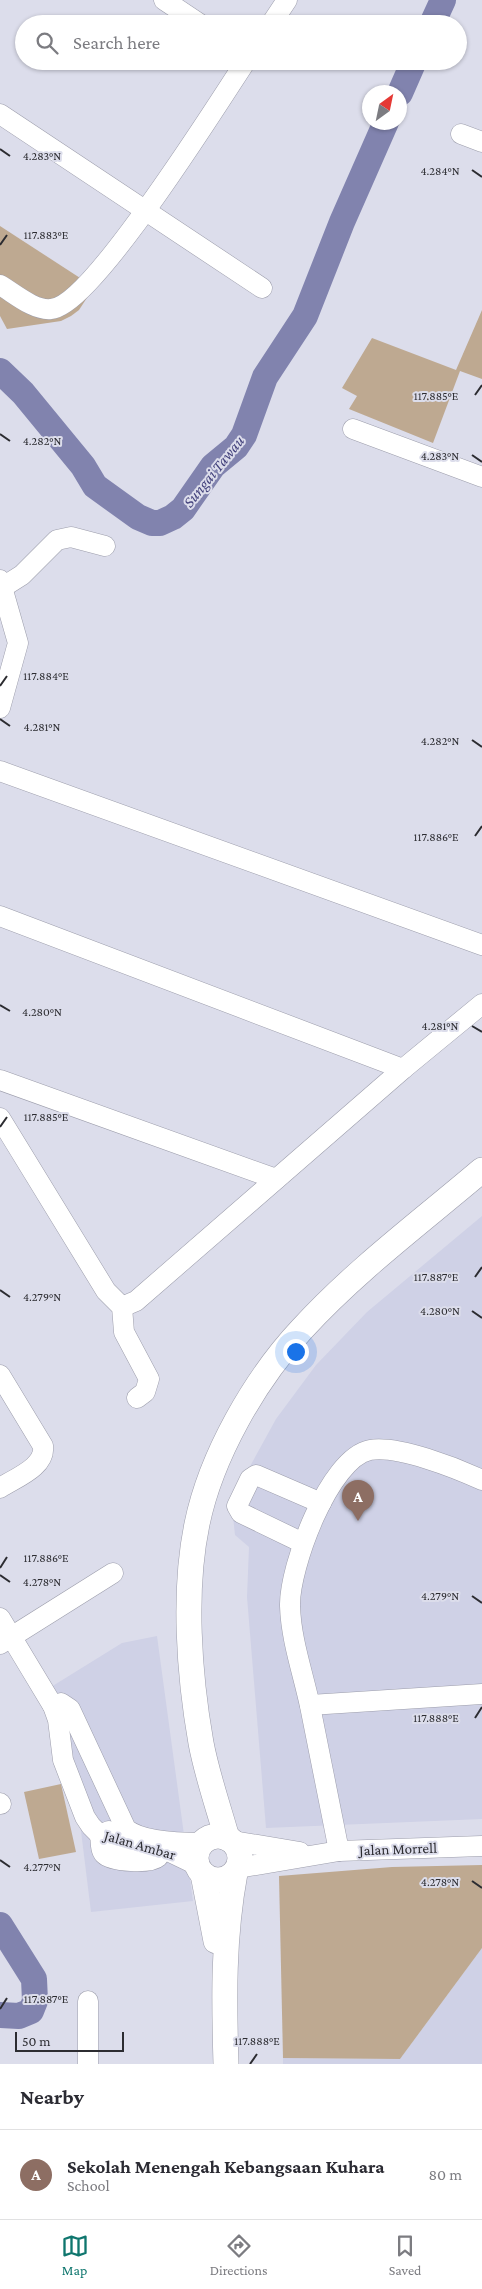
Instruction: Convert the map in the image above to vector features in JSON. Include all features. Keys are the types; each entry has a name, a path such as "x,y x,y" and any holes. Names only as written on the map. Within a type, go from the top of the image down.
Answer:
{"main road":[{"path":"224,2001 212,1917 201,1861 204,1818 202,1745 193,1688 190,1649 191,1578 196,1525 203,1501 224,1447 255,1391 280,1354 302,1329 350,1283 482,1170"},
{"path":"202,1745 230,1839 240,1854 227,1916 224,2001 226,2064"},
{"path":"201,1861 214,1836 230,1839"},
{"path":"201,1861 216,1880 229,1877 236,1870"}],"street":[{"path":"164,0 186,15"},
{"path":"277,15 287,0"},
{"path":"0,285 40,308 51,309 61,307 95,276 146,210 240,70"},
{"path":"0,114 262,288"},
{"path":"461,134 482,142"},
{"path":"353,429 482,477"},
{"path":"0,708 18,644 2,584 22,575 57,540 71,537 105,546"},
{"path":"0,771 482,945"},
{"path":"0,916 403,1069"},
{"path":"122,1308 136,1300 403,1069 482,1004"},
{"path":"0,1080 276,1179"},
{"path":"0,1118 106,1291 122,1308 124,1332 149,1379 145,1392 137,1398"},
{"path":"0,1375 43,1446 43,1456 36,1465 0,1488"},
{"path":"339,1851 310,1705 295,1643 290,1605 293,1579 304,1543 321,1503 346,1465 358,1455 375,1449 412,1455 454,1468 482,1480"},
{"path":"304,1543 241,1513 237,1506 250,1478 256,1475 321,1503"},
{"path":"6,1640 113,1573"},
{"name":"Jalan Ambar","path":"0,1618 6,1640 53,1706 58,1720 62,1760 85,1817 100,1835 120,1842 201,1861"},
{"path":"310,1705 482,1694"},
{"name":"Jalan Ambar","path":"53,1706 61,1703 70,1709 126,1829 131,1833 178,1843 201,1861"},
{"path":"100,1835 112,1829 120,1815"},
{"path":"230,1839 314,1854"},
{"name":"Jalan Morrell","path":"314,1854 339,1851 482,1846"},
{"path":"236,1870 314,1854"},
{"path":"88,2001 88,2064"}],"shaded area":[{"path":"0,226 94,287 79,310 61,321 7,329 0,316"},
{"path":"482,310 482,379 460,371 433,443 349,409 357,396 342,388 372,338 456,370"},
{"path":"482,1216 482,1819 266,1828 247,1597 249,1547 235,1535 232,1507 248,1470 276,1419 316,1365 367,1312"},
{"path":"157,1636 193,1901 91,1912 80,1823 51,1687 122,1643"},
{"path":"61,1784 76,1852 39,1859 24,1792"},
{"path":"482,1865 482,1948 400,2059 283,2058 279,1876 392,1867"},
{"path":"482,1948 482,2064 283,2064 283,2058 400,2059"}],"waterway":[{"name":"Sungai Tawau","path":"436,15 443,0"},
{"name":"Sungai Tawau","path":"404,85 410,70"},
{"name":"Sungai Tawau","path":"0,371 23,393 83,466 95,486 138,517 152,523 160,523 173,517 183,509 213,466 236,447 244,435 265,377 305,316 342,222 382,130"},
{"name":"Sungai Tawau","path":"0,1925 34,1979 35,2001 31,2011 19,2016 0,2015"}],"place":[{"name":"Sekolah Menengah Kebangsaan Kuhara","path":"358,1521"}]}
